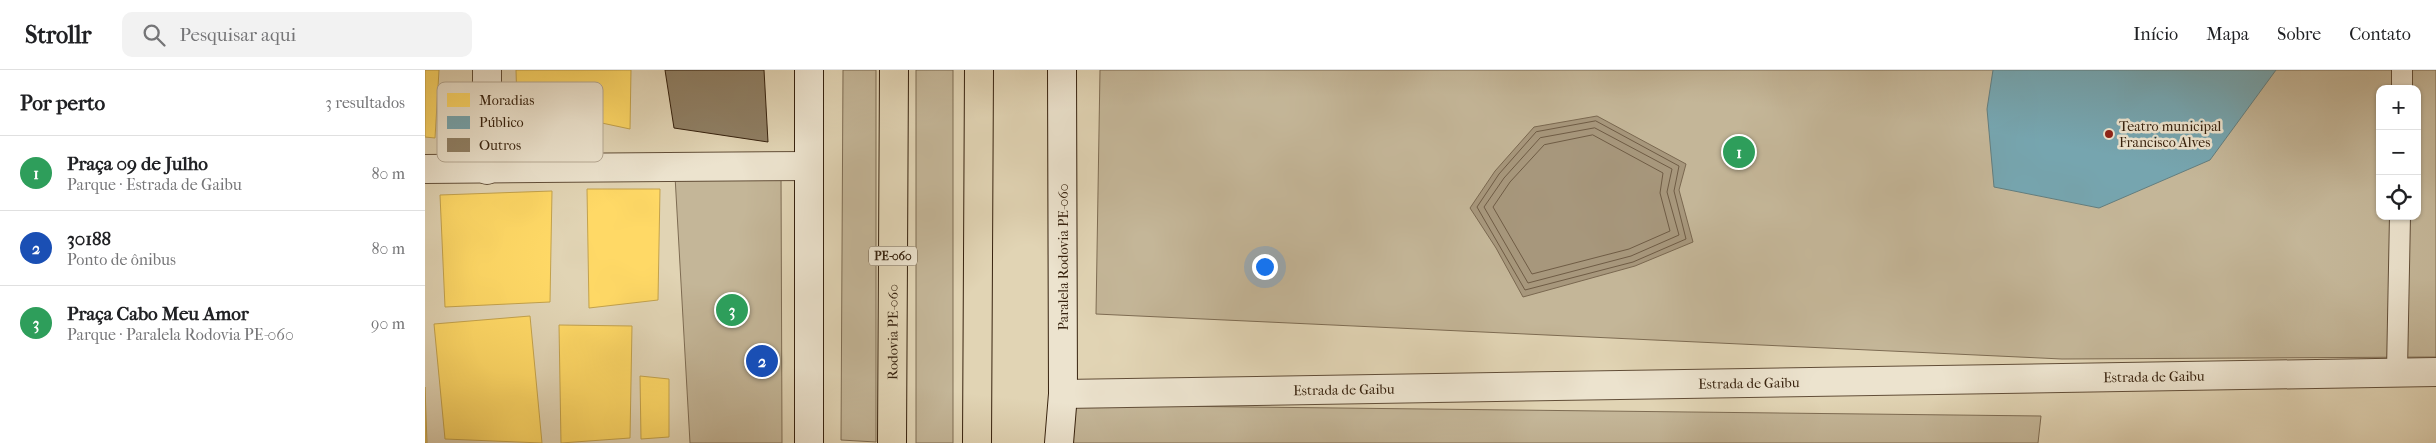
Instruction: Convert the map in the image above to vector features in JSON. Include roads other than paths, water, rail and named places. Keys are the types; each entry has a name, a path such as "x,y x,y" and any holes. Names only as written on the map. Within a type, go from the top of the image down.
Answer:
{"highway":[{"name":"Rodovia PE-060","path":"892,443 895,70"},
{"path":"977,443 979,70"}],"street":[{"path":"809,70 809,443"},
{"name":"Paralela Rodovia PE-060","path":"1059,443 1063,394 1062,70"},
{"path":"487,162 487,170"},
{"path":"425,169 808,166"},
{"name":"Estrada de Gaibu","path":"1063,394 2397,371 2436,372"},
{"path":"1040,443 1046,436 1063,394"}],"lane":[{"path":"2402,70 2402,85"},
{"path":"2397,371 2400,220"}],"water":[{"path":"1597,116 1686,164 1679,190 1693,242 1635,266 1523,297 1496,248 1470,208 1495,171 1534,127"}],"place":[{"name":"Teatro municipal Francisco Alves","path":"2109,134"},
{"name":"Praça 09 de Julho","path":"1739,152"},
{"name":"Praça Cabo Meu Amor","path":"732,310"},
{"name":"30188","path":"762,361"}]}
